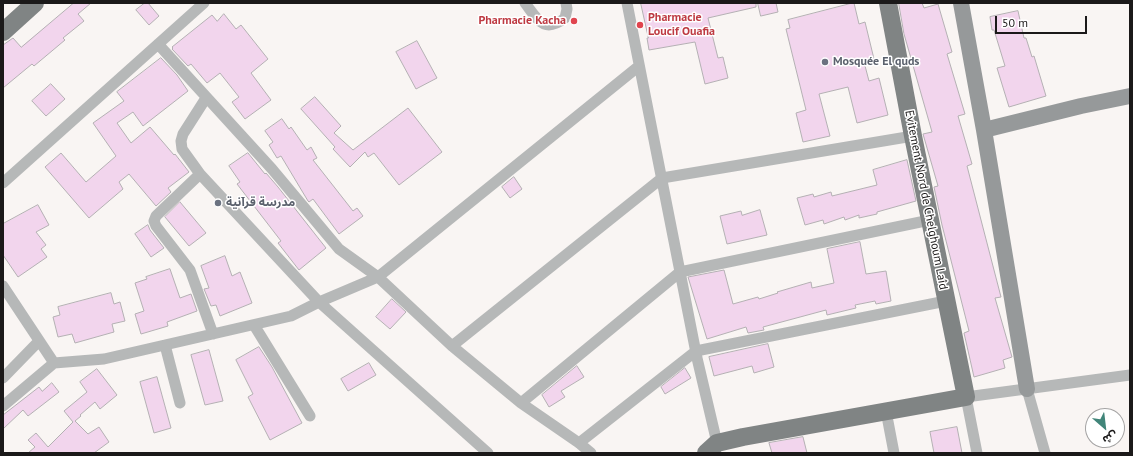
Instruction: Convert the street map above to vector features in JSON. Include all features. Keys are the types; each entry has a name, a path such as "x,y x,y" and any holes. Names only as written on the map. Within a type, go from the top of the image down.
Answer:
{"main road":[{"path":"3,32 35,3"},
{"name":"Evitement Nord de Chelghoum Laîd","path":"888,3 913,136 966,397"},
{"path":"711,448 744,437 966,397"}],"street":[{"path":"3,183 204,3"},
{"path":"525,3 539,21 548,26 557,24 565,18 567,10 566,3"},
{"path":"628,3 639,66 696,351 711,448"},
{"path":"961,3 984,130 1027,388 1045,453"},
{"path":"158,44 272,169 339,249 378,277 452,346 521,404 579,443 591,453"},
{"path":"3,406 54,363 104,359 291,316 319,302 378,277 639,66"},
{"path":"984,130 1081,106 1130,96"},
{"path":"206,98 183,134 181,142 182,149 200,174 319,302 488,453"},
{"path":"452,346 662,178 913,136"},
{"path":"200,174 156,216 154,221 156,226 190,270 213,334"},
{"path":"521,404 680,272 930,220"},
{"path":"3,286 54,363"},
{"path":"579,443 696,351 946,301"},
{"path":"254,325 310,416"},
{"path":"3,378 39,341"},
{"path":"165,345 180,404"},
{"path":"977,453 966,397 1130,375"},
{"path":"886,411 894,453"}],"building":[{"path":"74,3 91,3 78,14 84,21 63,38 65,40 34,66 32,64 3,88 3,45 13,38 21,47"},
{"path":"145,3 148,3 159,16 149,25 136,10"},
{"path":"641,3 756,3 756,7 708,18 718,58 723,57 728,78 705,84 695,42 649,50"},
{"path":"758,3 776,3 778,12 761,16"},
{"path":"854,3 859,24 865,22 874,59 864,62 869,81 879,78 888,115 857,123 848,87 819,94 830,136 803,142 796,113 806,110 786,29 790,28 788,20"},
{"path":"899,3 922,3 924,8 938,4 952,52 947,54 965,114 958,116 972,164 967,166 1001,297 995,298 1012,357 1003,360 1005,368 974,377 964,333 969,331 942,225 934,187 938,186 923,134 932,132 904,34"},
{"path":"1018,11 1024,38 1026,38 1032,57 1034,56 1046,96 1009,107 997,68 1005,66 994,30 992,30 990,17"},
{"path":"224,14 236,29 241,25 268,59 251,73 271,100 245,119 232,102 239,97 220,73 207,83 191,64 188,66 172,49 172,47 212,15 217,21"},
{"path":"417,41 437,78 416,89 396,52"},
{"path":"161,58 177,75 188,91 143,126 133,112 117,123 131,143 150,127 174,155 175,154 189,172 168,188 171,192 156,206 129,174 119,182 123,189 89,218 45,167 61,153 86,182 116,156 93,123 124,101 117,92"},
{"path":"51,84 65,99 46,116 32,101"},
{"path":"315,97 341,126 334,133 353,150 408,108 442,152 399,185 374,153 368,157 365,152 350,167 333,149 335,147 301,109"},
{"path":"282,119 289,129 291,127 307,150 311,147 317,158 313,160 353,211 357,208 363,216 339,234 313,199 309,202 308,201 281,156 277,158 269,145 273,142 265,131"},
{"path":"248,153 278,187 326,248 299,270 278,243 281,241 237,184 240,182 229,166"},
{"path":"907,160 916,201 877,212 877,214 859,218 859,215 845,220 844,217 824,224 823,220 805,225 797,198 813,194 814,197 831,192 832,196 877,185 873,170"},
{"path":"514,177 522,189 510,198 502,187"},
{"path":"180,202 206,233 189,246 165,217"},
{"path":"38,205 49,225 36,232 46,245 41,249 47,257 18,277 3,255 3,224"},
{"path":"760,210 767,235 727,244 720,216 741,211 742,215"},
{"path":"148,225 150,230 164,248 151,257 135,234"},
{"path":"860,242 866,274 886,271 891,301 876,304 875,301 855,305 856,308 827,315 826,310 763,327 764,330 748,333 746,327 707,339 688,277 724,270 733,304 758,297 759,299 811,282 812,288 834,283 827,249"},
{"path":"225,256 232,276 240,272 252,303 220,316 216,305 211,306 204,289 209,288 201,266"},
{"path":"170,269 180,298 191,294 197,311 167,322 168,326 141,334 135,314 144,311 135,283 147,279 146,277"},
{"path":"111,293 114,304 120,302 125,321 112,324 114,332 75,343 72,334 58,337 53,317 60,315 58,307"},
{"path":"392,299 406,312 390,329 376,317"},
{"path":"768,344 774,367 754,373 752,366 714,376 709,357"},
{"path":"259,347 272,367 302,423 270,440 248,397 253,394 236,360"},
{"path":"209,350 223,401 205,405 191,355"},
{"path":"369,363 376,375 348,391 341,379"},
{"path":"577,366 584,377 561,391 565,397 549,407 542,395"},
{"path":"685,368 691,378 665,394 661,387"},
{"path":"97,369 117,395 100,409 95,402 75,421 88,434 99,427 109,442 94,453 28,453 35,447 28,440 36,433 48,447 73,422 64,411 87,392 80,382"},
{"path":"157,377 171,428 154,433 140,382"},
{"path":"52,383 59,392 28,416 23,410 3,429 3,415 39,387 42,391"},
{"path":"957,427 962,453 934,453 930,432"},
{"path":"803,437 807,453 772,453 769,443"}],"place":[{"name":"Pharmacie Kacha","path":"574,21"},
{"name":"Pharmacie Loucif Ouafia","path":"640,25"},
{"name":"Mosquée El quds","path":"825,62"},
{"name":"مدرسة قرآنية","path":"218,203"}]}
